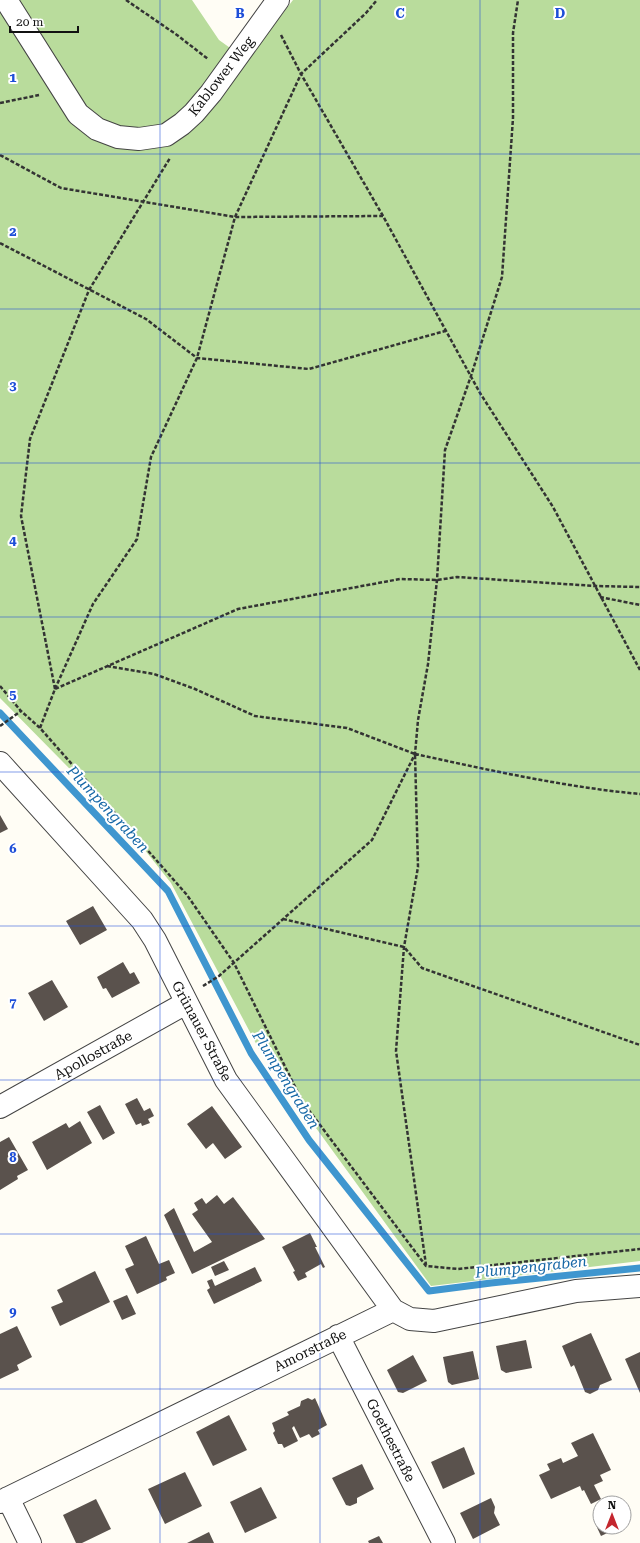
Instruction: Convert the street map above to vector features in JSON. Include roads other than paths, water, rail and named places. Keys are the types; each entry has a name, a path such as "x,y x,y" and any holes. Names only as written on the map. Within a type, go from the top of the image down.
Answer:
{"street":[{"name":"Kablower Weg","path":"6,0 78,114 97,129 118,137 139,139 166,135 182,124 194,113 211,93 278,0"},
{"name":"Grünauer Straße","path":"0,763 142,920 155,940 226,1080 392,1310"},
{"name":"Apollostraße","path":"0,1107 186,1003"},
{"path":"392,1310 410,1319 434,1321 576,1291 640,1286"},
{"name":"Amorstraße","path":"4,1500 392,1310"},
{"name":"Goethestraße","path":"338,1336 444,1543"},
{"path":"4,1500 30,1543"}],"waterway":[{"name":"Plumpengraben","path":"0,713 168,891 251,1053 309,1140 429,1291 491,1283 640,1268"}]}
